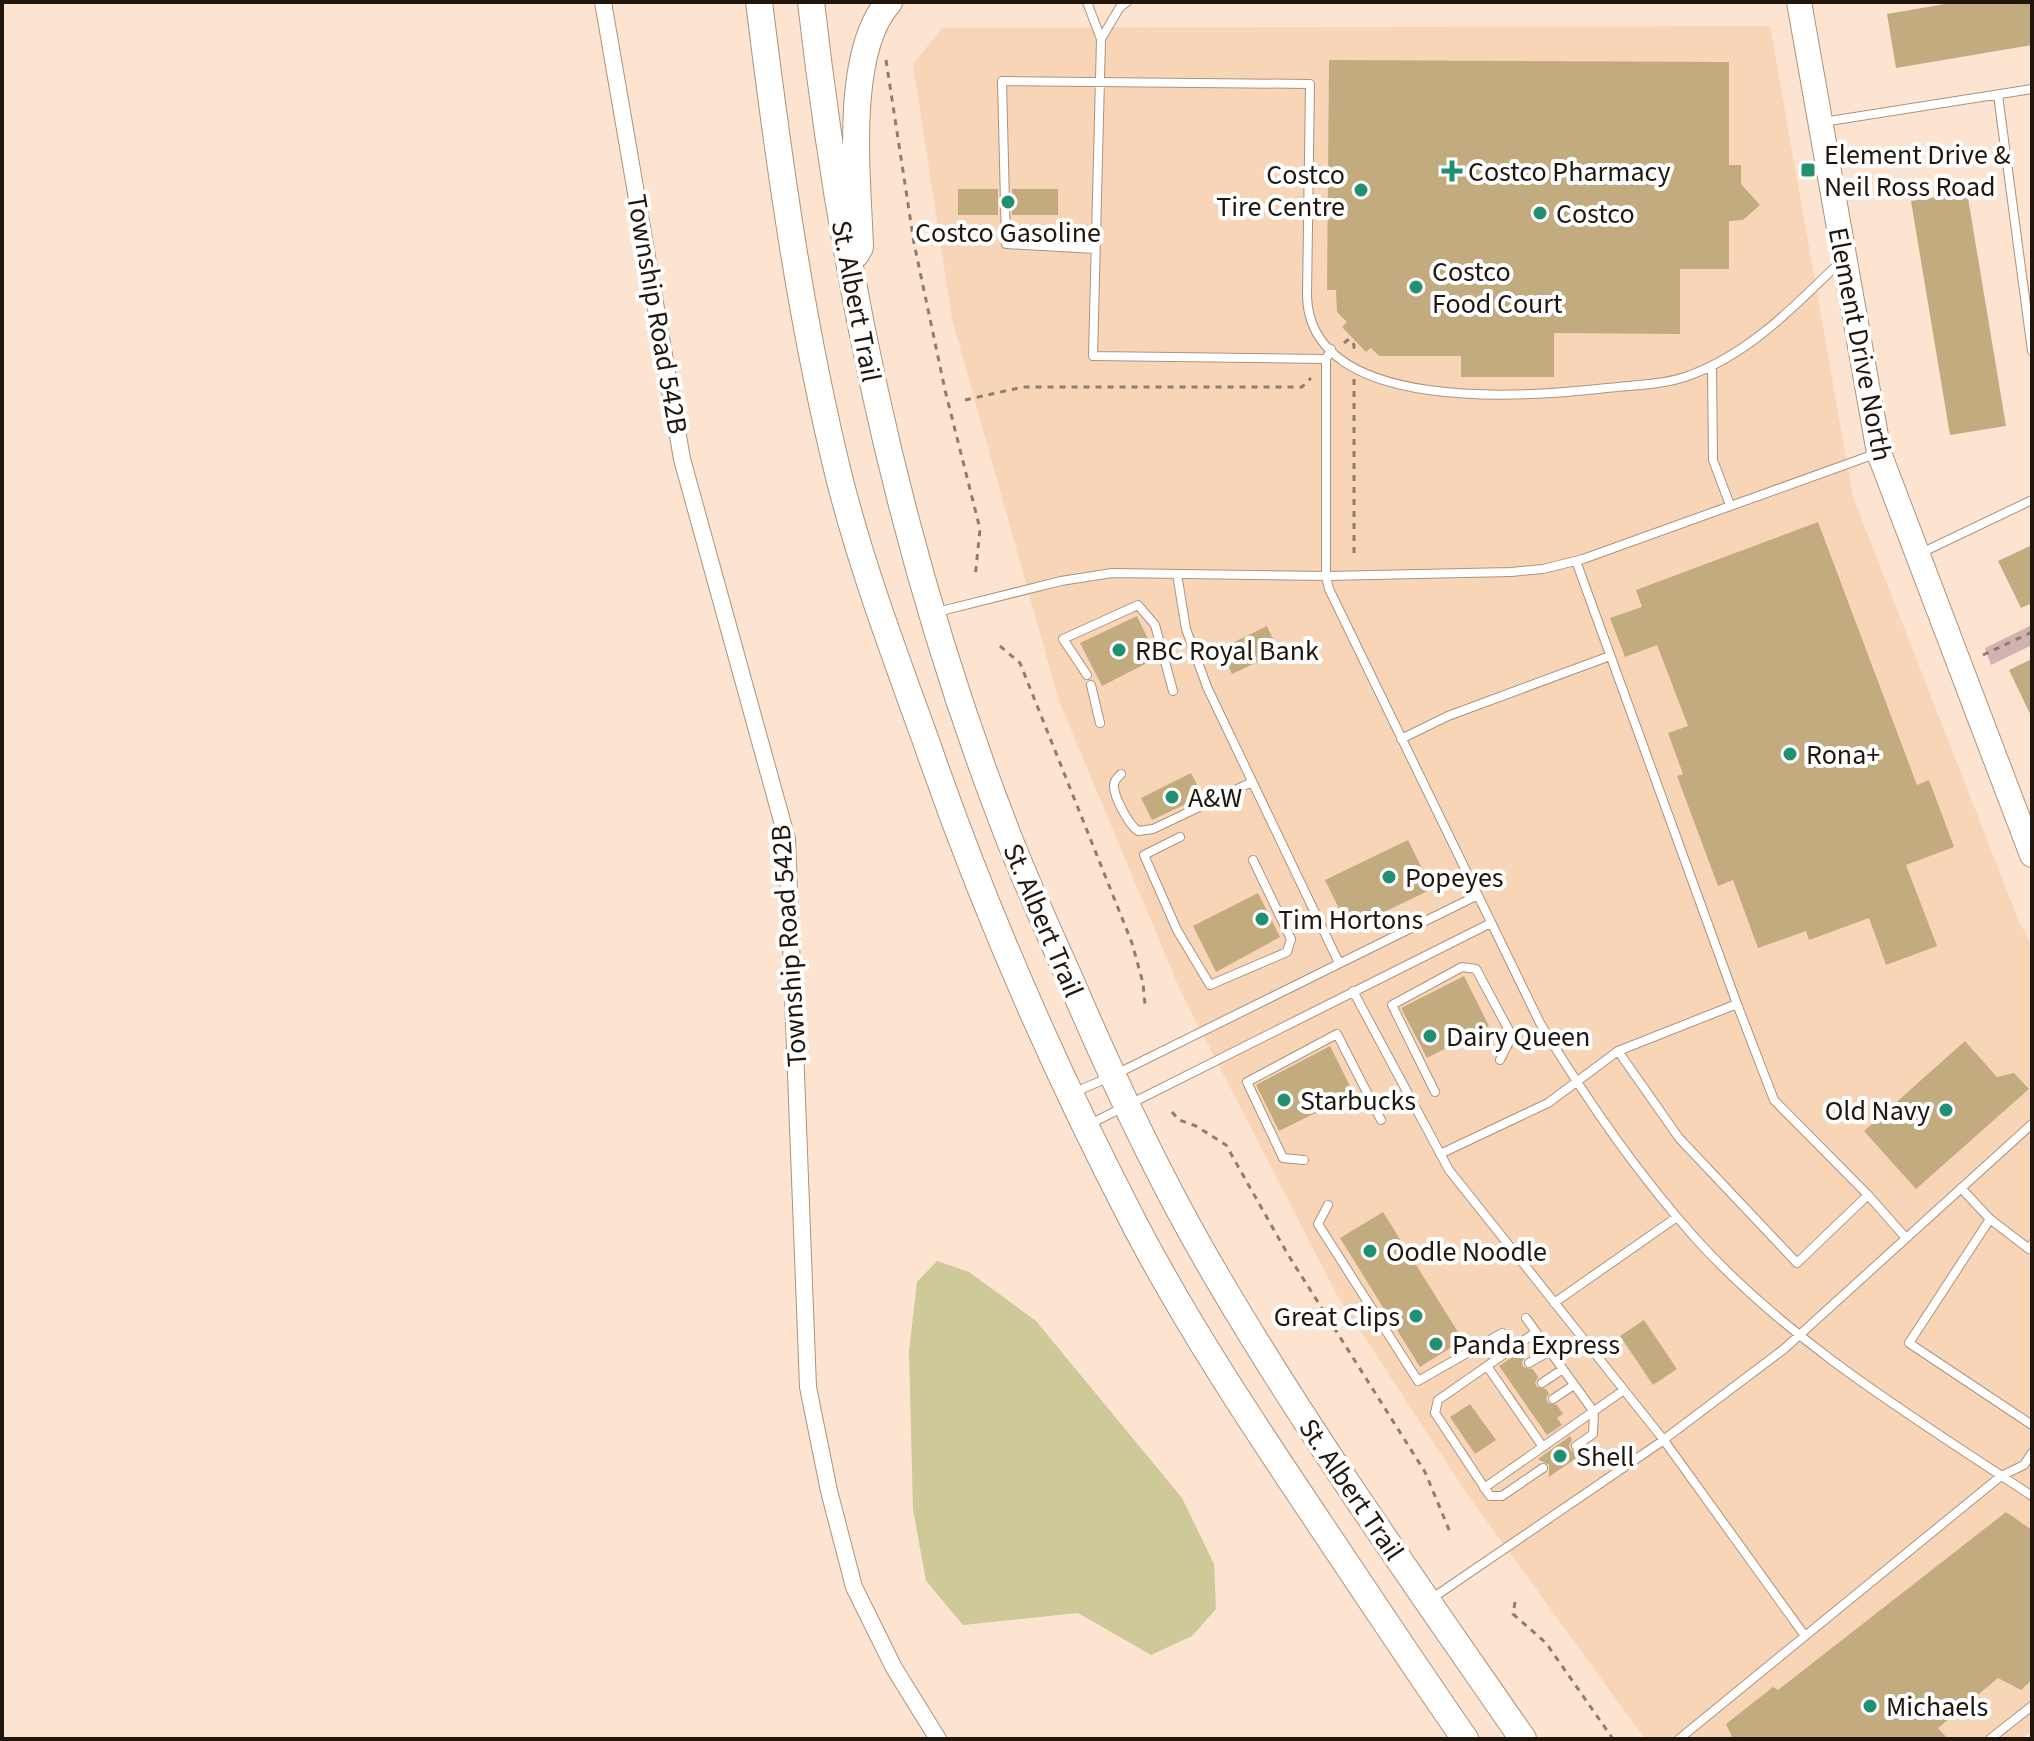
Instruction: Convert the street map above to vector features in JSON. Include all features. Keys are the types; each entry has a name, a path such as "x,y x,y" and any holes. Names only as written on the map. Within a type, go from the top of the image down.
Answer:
{"main road":[{"name":"St. Albert Trail","path":"759,2 800,302 841,486 945,800 986,903 1086,1126 1137,1228 1208,1353 1465,1739"},
{"name":"St. Albert Trail","path":"811,2 824,118 848,268 878,411 932,613 1005,827 1126,1107 1223,1288 1322,1447 1523,1739"},
{"path":"848,268 860,247 856,114 859,91 873,25 889,2"}],"street":[{"name":"Township Road 542B","path":"603,2 682,459 787,839 808,1387 829,1491 854,1587 894,1668 938,1739"},
{"name":"Element Drive North","path":"1799,2 1879,453 2032,855"}],"lane":[{"path":"1087,2 1101,39 1093,356 1326,361"},
{"path":"1101,39 1110,22 1127,2"},
{"path":"1095,249 1006,244 1002,81 1310,84 1310,322 1333,351 1373,378 1440,392 1549,395 1676,379 1712,366 1768,331 1843,259"},
{"path":"1819,123 2032,89"},
{"path":"1998,95 2032,351"},
{"path":"1333,351 1326,361 1326,576 1338,609 1540,1023 1576,1082 1626,1154 1697,1240 1799,1335 1933,1432 2032,1496"},
{"path":"1712,366 1713,460 1730,505"},
{"path":"932,613 1112,573 1326,576 1543,569 1576,561 1879,453"},
{"path":"1917,555 2032,500"},
{"path":"1576,561 1774,1100 1906,1238"},
{"path":"1177,574 1186,629 1207,687 1339,963"},
{"path":"1087,675 1063,639 1138,605 1155,625 1173,691"},
{"path":"1401,739 1448,716 1610,656"},
{"path":"1091,685 1100,723"},
{"path":"1121,774 1116,779 1114,789 1128,823 1138,831 1153,829 1252,782"},
{"path":"1180,837 1144,855 1177,930 1210,985 1287,952 1291,939 1253,860"},
{"path":"1071,1094 1478,895"},
{"path":"1086,1126 1491,923"},
{"path":"1435,1092 1392,1005 1462,967 1476,969 1512,1036 1500,1060"},
{"path":"1353,991 1449,1170 1663,1439 1805,1636"},
{"path":"1440,1154 1548,1103 1618,1051 1737,1004"},
{"path":"1304,1160 1283,1158 1247,1082 1337,1034 1381,1120"},
{"path":"1618,1051 1679,1138 1797,1263 1868,1195"},
{"path":"1428,1601 1663,1439 1799,1335 2032,1124"},
{"path":"1961,1188 1990,1219 2031,1248"},
{"path":"1328,1205 1318,1224 1418,1381 1502,1333"},
{"path":"1554,1303 1677,1217"},
{"path":"1990,1219 1909,1343 2032,1425"},
{"path":"1526,1318 1594,1412 1593,1434 1576,1446"},
{"path":"1536,1332 1438,1400 1434,1406 1435,1413 1490,1496 1502,1496 1543,1468"},
{"path":"1529,1363 1550,1351"},
{"path":"1487,1366 1516,1399 1523,1418 1543,1447"},
{"path":"1542,1383 1563,1369"},
{"path":"1499,1383 1508,1378"},
{"path":"1553,1399 1574,1385"},
{"path":"1484,1488 1624,1390"},
{"path":"1523,1418 1531,1412"},
{"path":"1679,1739 2001,1476 2024,1465 2032,1453"},
{"path":"1990,1739 2032,1706"}],"path":[{"path":"882,55 888,63 920,272 945,390 980,529 975,578"},
{"path":"1333,351 1349,339 1354,345 1354,558"},
{"path":"965,400 1023,387 1302,387 1326,361"},
{"path":"1983,655 2032,632"},
{"path":"1000,646 1020,663 1132,943 1143,983 1145,1005"},
{"path":"1172,1112 1179,1120 1196,1126 1226,1145 1287,1253 1425,1472 1450,1532"},
{"path":"1515,1602 1513,1614 1546,1643 1613,1739"}],"shaded area":[{"path":"1770,26 1853,497 2020,924 2032,944 2032,1731 2021,1739 1645,1739 1467,1494 1337,1295 1180,990 1059,701 952,319 913,64 942,28"},
{"path":"2032,625 2032,645 1991,665 1985,648"},
{"path":"937,1261 969,1272 1036,1321 1182,1498 1214,1564 1216,1609 1192,1636 1151,1655 1078,1613 963,1625 926,1581 913,1509 909,1351 917,1282"}],"building":[{"path":"1957,2 2032,2 2032,45 1896,68 1887,14"},
{"name":"Costco","path":"1329,60 1729,62 1729,165 1741,165 1741,184 1760,205 1743,220 1729,221 1729,269 1680,269 1680,334 1554,333 1554,377 1461,377 1461,356 1379,356 1371,348 1366,352 1342,327 1347,322 1337,312 1336,290 1327,290"},
{"path":"958,189 998,189 998,215 958,215"},
{"path":"1012,189 1058,189 1058,215 1012,215"},
{"path":"1967,192 2006,426 1950,435 1911,201"},
{"name":"Rona+","path":"1818,522 1917,785 1929,780 1954,847 1906,865 1937,946 1886,965 1869,918 1809,940 1806,931 1758,948 1733,880 1718,886 1677,776 1683,774 1668,733 1688,726 1657,645 1625,657 1610,618 1642,607 1636,590"},
{"path":"2032,545 2032,603 2021,608 1998,561"},
{"name":"RBC Royal Bank","path":"1137,616 1157,658 1102,686 1080,643"},
{"path":"1267,626 1279,652 1232,674 1220,649"},
{"path":"2032,659 2032,718 2009,670"},
{"name":"A&W","path":"1191,773 1203,796 1152,820 1141,798"},
{"path":"1408,840 1432,889 1349,929 1325,880"},
{"path":"1258,893 1280,937 1216,972 1193,926"},
{"path":"1464,976 1489,1026 1427,1058 1401,1008"},
{"name":"Old Navy","path":"1965,1041 1997,1077 2014,1073 2029,1089 1916,1189 1864,1131"},
{"path":"1330,1046 1354,1094 1279,1131 1256,1085"},
{"path":"1383,1212 1463,1340 1420,1367 1340,1238"},
{"path":"1644,1320 1677,1369 1653,1385 1620,1336"},
{"name":"Shell","path":"1521,1351 1525,1357 1523,1367 1533,1369 1538,1377 1537,1387 1546,1389 1549,1393 1548,1403 1557,1405 1563,1414 1557,1418 1562,1425 1547,1435 1499,1366"},
{"path":"1470,1404 1496,1440 1475,1454 1450,1417"},
{"name":"Shell","path":"1570,1436 1571,1451 1582,1454 1549,1477 1549,1465 1538,1459"},
{"path":"2006,1512 2032,1530 2032,1680 2021,1690 1998,1678 1938,1728 1948,1739 1733,1739 1726,1724 1773,1687 1778,1690"}],"place":[{"name":"Element Drive & Neil Ross Road","path":"1808,170"},
{"name":"Costco Pharmacy","path":"1452,171"},
{"name":"Costco Tire Centre","path":"1361,190"},
{"name":"Costco Gasoline","path":"1008,202"},
{"name":"Costco","path":"1540,213"},
{"name":"Costco Food Court","path":"1416,287"},
{"name":"RBC Royal Bank","path":"1119,650"},
{"name":"Rona+","path":"1790,754"},
{"name":"A&W","path":"1172,797"},
{"name":"Popeyes","path":"1389,877"},
{"name":"Tim Hortons","path":"1262,919"},
{"name":"Dairy Queen","path":"1430,1036"},
{"name":"Starbucks","path":"1284,1100"},
{"name":"Old Navy","path":"1946,1110"},
{"name":"Oodle Noodle","path":"1370,1251"},
{"name":"Great Clips","path":"1416,1316"},
{"name":"Panda Express","path":"1436,1344"},
{"name":"Shell","path":"1560,1456"},
{"name":"Michaels","path":"1870,1706"}]}
